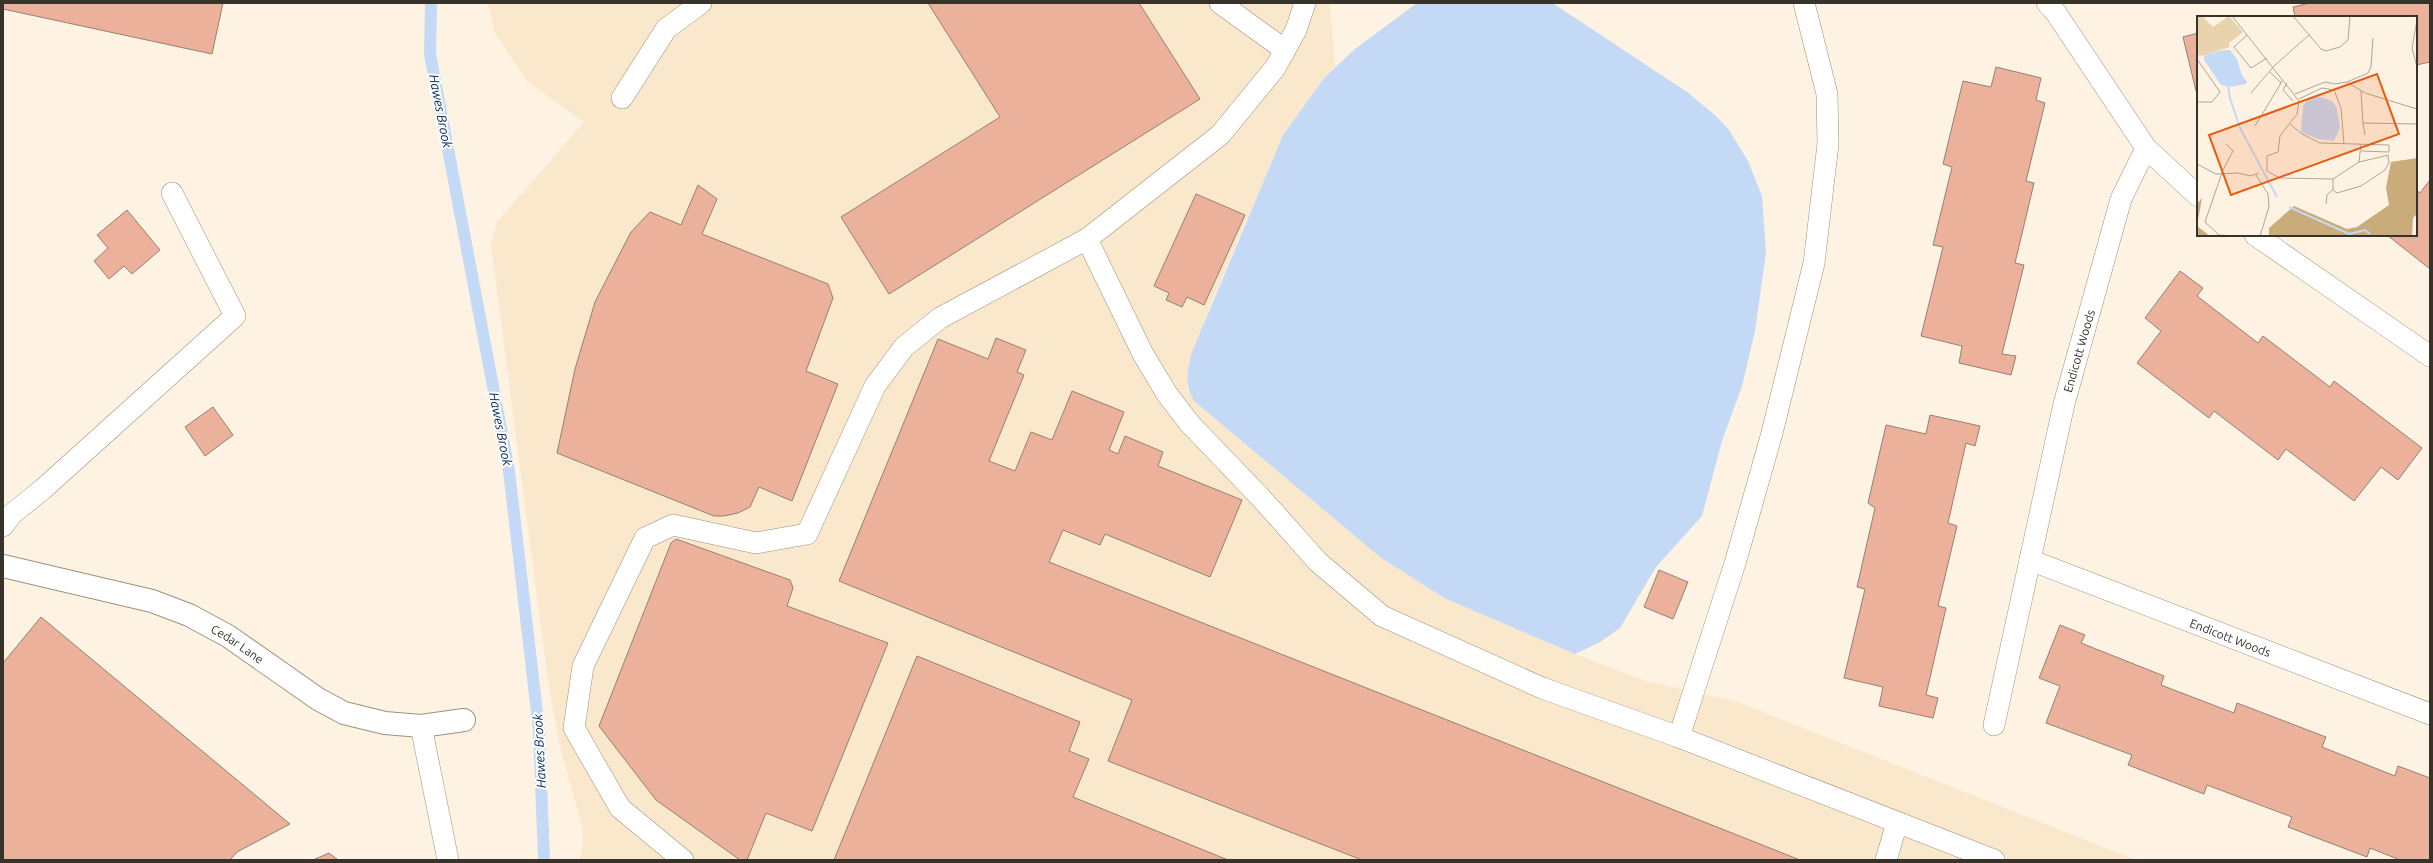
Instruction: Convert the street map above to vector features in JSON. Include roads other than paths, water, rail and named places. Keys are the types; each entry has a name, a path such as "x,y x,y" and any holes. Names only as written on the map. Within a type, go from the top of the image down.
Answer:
{"street":[{"name":"Cedar Lane","path":"3,566 152,601 177,610 228,636 318,699 344,712 385,722 420,726 464,720"}],"lane":[{"path":"622,98 666,30 701,3"},
{"path":"1220,3 1285,50"},
{"path":"683,860 620,808 574,728 583,666 645,538 673,525 756,543 807,534 875,386 904,347 940,318 1087,239 1220,135 1274,68 1296,30 1305,3"},
{"path":"1679,737 1736,560 1768,448 1814,263 1828,144 1827,94 1804,3"},
{"path":"2047,3 2056,13 2146,148 2197,195"},
{"name":"Endicott Woods","path":"1994,725 2064,404 2121,199 2146,148"},
{"path":"3,526 12,514 49,484 236,316 172,193"},
{"path":"2256,236 2430,356"},
{"path":"1087,239 1143,354 1168,394 1190,424 1262,499 1318,562 1382,616 1542,688 1679,737 1994,860"},
{"name":"Endicott Woods","path":"2030,560 2430,714"},
{"path":"420,726 448,860"},
{"path":"1886,860 1897,823"}],"water":[{"path":"1417,3 1554,4 1687,92 1716,116 1729,130 1748,161 1762,196 1766,253 1755,331 1742,386 1722,441 1702,516 1656,567 1620,628 1600,642 1575,654 1444,598 1380,557 1194,401 1189,389 1187,377 1192,352 1283,135 1325,77 1355,49"}],"waterway":[{"name":"Hawes Brook","path":"431,3 430,54 509,471 539,730 544,860"}]}
